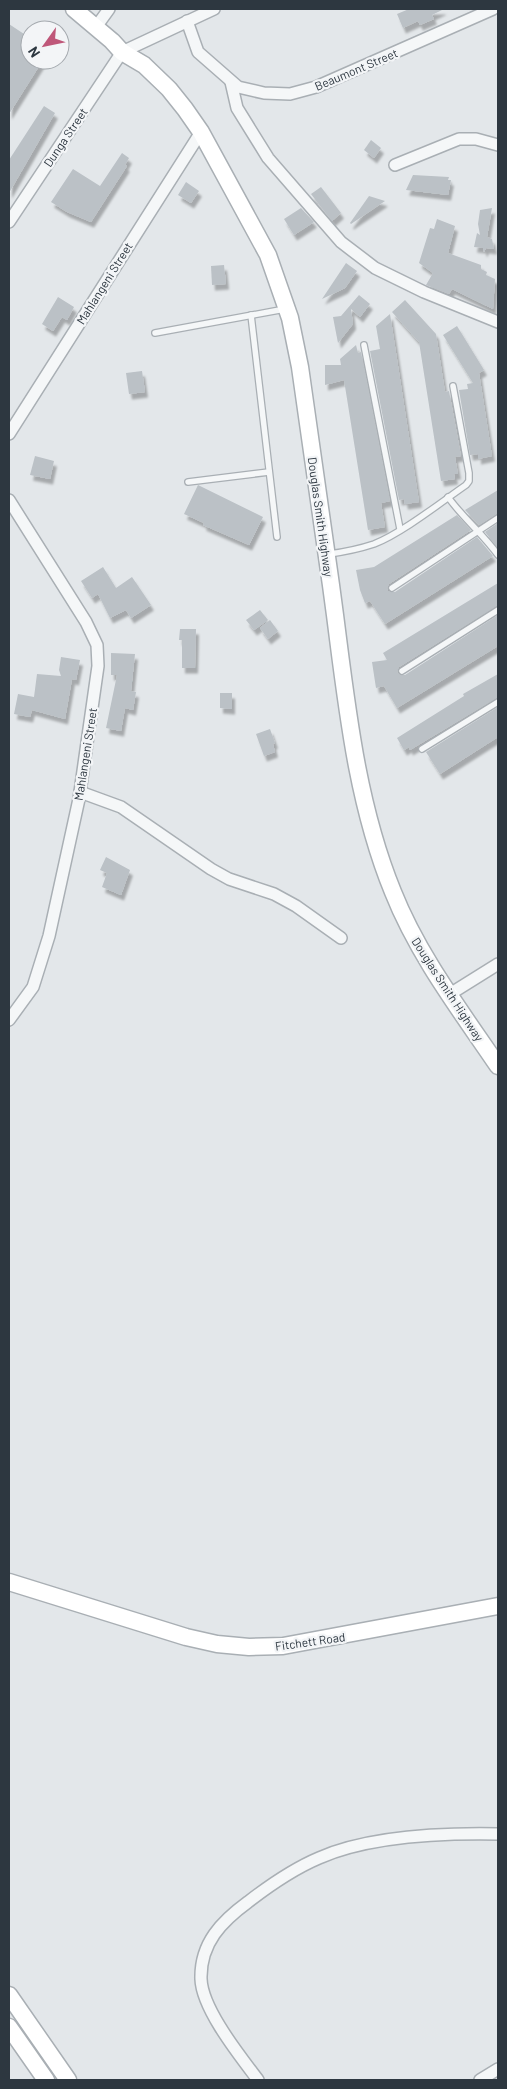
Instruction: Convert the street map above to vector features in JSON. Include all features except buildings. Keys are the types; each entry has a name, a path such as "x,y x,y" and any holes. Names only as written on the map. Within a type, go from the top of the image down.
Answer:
{"street":[{"name":"Douglas Smith Highway","path":"74,9 122,52 144,65 169,89 185,109 201,132 268,255 287,309 300,367 346,700 365,805 380,858 407,924 425,957 495,1061"},
{"path":"96,27 109,9"},
{"path":"122,52 214,9"},
{"name":"Beaumont Street","path":"187,21 198,52 238,87 264,93 290,94 316,87 492,9"},
{"name":"Dunga Street","path":"9,222 122,52"},
{"path":"231,82 237,108 268,158 341,242 375,268 424,292 498,322"},
{"name":"Mahlangeni Street","path":"9,434 201,132"},
{"path":"395,165 459,139 476,139 498,145"},
{"name":"Mahlangeni Street","path":"9,500 86,622 97,645 98,666 80,792 49,936 33,988 9,1020"},
{"path":"80,792 121,806 211,869 229,879 274,894 296,906 341,938"},
{"path":"452,999 498,964"},
{"name":"Fitchett Road","path":"9,1582 186,1637 217,1644 249,1647 284,1646 498,1606"},
{"path":"258,2080 214,2016 204,1994 201,1980 206,1951 212,1936 225,1919 296,1869 320,1857 336,1852 387,1840 441,1834 498,1834"},
{"path":"9,1995 68,2080"},
{"path":"9,2027 46,2080"},
{"path":"480,2080 498,2069"}],"lane":[{"path":"155,333 287,309"},
{"path":"250,316 278,536"},
{"path":"364,345 400,529"},
{"path":"327,554 348,551 376,543 466,486 468,481 453,386"},
{"path":"188,482 270,472"},
{"path":"448,498 498,556"},
{"path":"392,588 498,518"},
{"path":"402,671 498,610"},
{"path":"422,750 498,702"}]}
